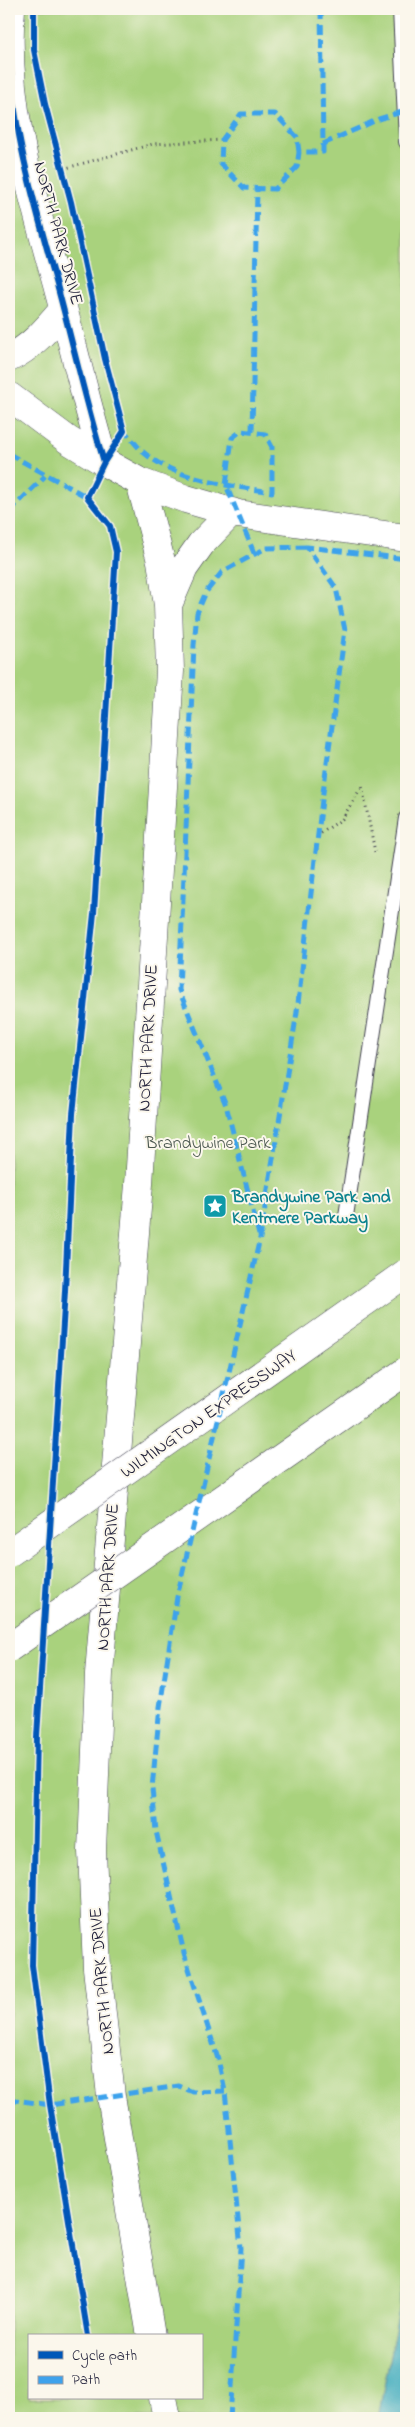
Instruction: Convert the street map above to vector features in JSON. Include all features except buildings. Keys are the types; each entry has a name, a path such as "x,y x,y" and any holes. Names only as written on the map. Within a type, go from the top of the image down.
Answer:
{"main road":[{"name":"NORTH PARK DRIVE","path":"11,9 10,75 15,117 27,176 84,394 104,462"},
{"path":"9,358 21,352 40,337 63,310"},
{"path":"9,396 68,440 104,462 140,482 186,499 232,512 406,538"},
{"name":"NORTH PARK DRIVE","path":"140,482 160,562 168,605 170,671 139,1184 99,1674 92,1851 97,1968 111,2096 151,2334"},
{"name":"NORTH PARK DRIVE","path":"168,605 184,568 201,544 232,512"},
{"name":"WILMINGTON EXPRESSWAY","path":"9,1553 406,1273"},
{"path":"9,1648 406,1370"},
{"path":"163,2400 167,2418"}],"lane":[{"path":"400,9 406,142"},
{"path":"346,1216 406,818"}],"path":[{"path":"27,176 61,169 154,144 222,140"},
{"path":"317,836 342,819 362,786 375,853 399,865"}],"green space":[{"name":"Brandywine Park","path":"9,9 406,9 406,2274 378,2418 9,2418"}],"water":[{"path":"406,2274 406,2418 378,2418"}],"marked path":[{"path":"321,9 323,144 379,119 405,111"},
{"path":"299,152 297,137 275,114 241,114 222,140 221,164 244,188 275,189 297,167 299,152 323,152 323,144"},
{"path":"252,432 257,189"},
{"path":"122,433 124,431 142,451 170,469 221,484 239,487 272,492 272,447 265,434 241,431 232,438 226,485 254,553"},
{"path":"9,454 87,497"},
{"path":"9,512 45,476"},
{"path":"259,1235 226,1105 179,990 194,645 197,613 206,592 222,572 266,548 307,547"},
{"path":"230,2418 241,2248 225,2091 218,2059 184,1953 156,1831 152,1788 160,1707 177,1597 260,1238 297,1012 322,800 345,630 336,588 307,547 406,559"},
{"path":"9,2099 50,2105 179,2086 193,2092 225,2091"}],"cycle path":[{"path":"11,9 11,79 15,114 29,183 104,462"},
{"path":"34,9 34,50 45,104 71,202 105,359 124,431 104,462 87,497 110,526 116,552 94,913 73,1114 65,1291 37,1737 32,1965 50,2105 88,2334"}],"place":[{"name":"Brandywine Park and Kentmere Parkway","path":"215,1206"}]}
